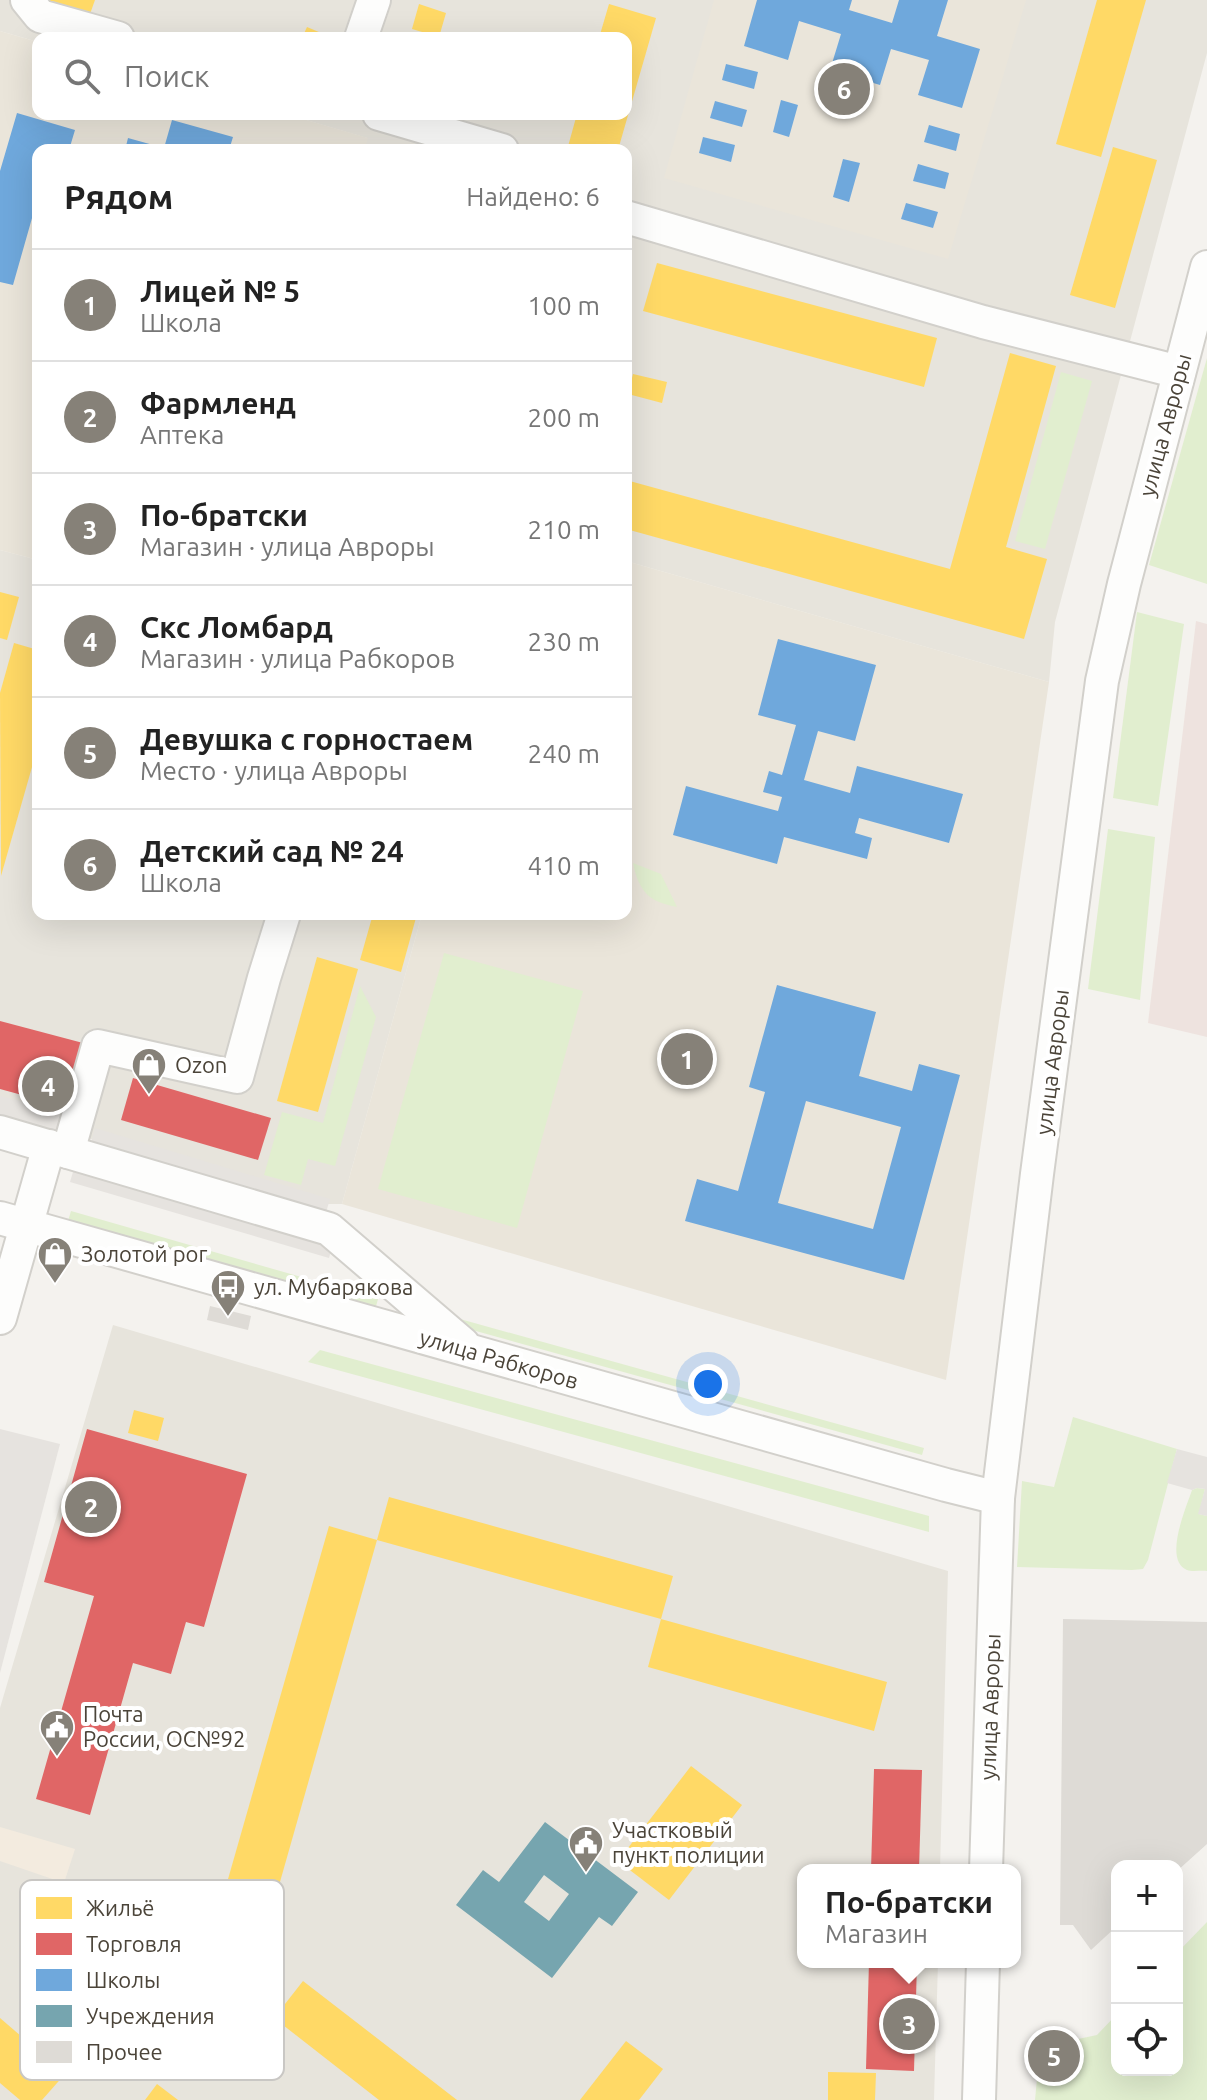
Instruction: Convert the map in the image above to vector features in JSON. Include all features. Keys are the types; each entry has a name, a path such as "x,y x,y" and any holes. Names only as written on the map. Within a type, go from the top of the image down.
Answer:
{"street":[{"path":"27,0 40,16 97,32"},
{"path":"363,32 374,0"},
{"path":"400,120 482,144"},
{"path":"632,219 983,322 1179,372"},
{"name":"улица Авроры","path":"986,1864 998,1498 1102,681 1124,584 1207,267"},
{"path":"0,1318 13,1222 59,1149 98,1046 237,1077 282,920"},
{"path":"0,1132 329,1229 472,1352"},
{"name":"улица Рабкоров","path":"13,1222 998,1498"},
{"path":"979,2100 983,1968"}],"shaded area":[{"path":"0,0 1207,0 1207,53 1055,622 1049,682 632,563 632,144 366,144 367,138 306,120 632,120 632,32 32,32 32,40 0,31"},
{"path":"714,0 1026,0 948,259 664,178"},
{"path":"0,31 32,40 32,120 306,120 368,138 366,144 32,144 32,558 0,550"},
{"path":"0,550 32,558 32,920 420,920 342,1204 320,1204 0,1113"},
{"path":"632,563 1049,682 946,1380 342,1204 420,920 632,920"},
{"path":"1196,621 1207,624 1207,1037 1148,1023"},
{"path":"0,1096 63,1112 56,1141 0,1126"},
{"path":"95,1128 330,1199 324,1219 89,1149"},
{"path":"75,1165 334,1240 329,1258 70,1182"},
{"path":"113,1325 948,1571 940,1864 797,1864 797,1968 938,1968 934,2100 0,2100 0,1708"},
{"path":"0,1429 60,1444 0,1673"},
{"path":"1177,1449 1207,1457 1207,1516 1198,1514 1205,1489 1192,1490 1167,1483"},
{"path":"0,1827 75,1849 65,1880 55,1880 0,1861"}],"green space":[{"path":"1207,358 1207,584 1149,565"},
{"path":"1061,372 1092,381 1045,549 1015,541"},
{"path":"1137,612 1184,624 1158,806 1113,798"},
{"path":"1108,829 1155,837 1140,1000 1088,989"},
{"path":"633,863 661,874 677,907 652,899 647,894 638,881"},
{"path":"444,953 583,991 517,1228 378,1189"},
{"path":"360,986 376,1017 335,1166 308,1159 301,1185 264,1175 282,1112 323,1123"},
{"path":"71,1211 378,1299 375,1310 68,1221"},
{"path":"460,1319 924,1448 922,1455 458,1326"},
{"path":"320,1350 929,1516 929,1532 308,1362"},
{"path":"1073,1417 1177,1449 1143,1569 1017,1567 1022,1481 1054,1487"},
{"path":"1205,1489 1199,1514 1207,1516 1207,1571 1187,1570 1177,1556 1181,1521 1192,1490"},
{"path":"1207,1922 1207,2100 1035,2100 1040,2047 1097,2035 1111,2020 1111,2076 1183,2076 1183,1947"}],"building: Жильё":[{"path":"46,0 95,0 90,14"},
{"path":"1097,0 1146,0 1101,157 1056,144"},
{"path":"419,4 446,13 440,32 412,29"},
{"path":"609,4 656,18 632,101 632,32 601,32"},
{"path":"575,120 627,120 620,144 569,144"},
{"path":"1113,147 1157,160 1115,308 1070,295"},
{"path":"657,263 937,338 924,387 643,311"},
{"path":"1010,353 1056,366 1006,547 1047,559 1024,639 632,531 632,482 950,569"},
{"path":"633,374 667,382 662,403 632,395"},
{"path":"0,592 19,597 7,640 0,638"},
{"path":"14,643 32,648 32,767 1,876 0,693"},
{"path":"371,920 415,920 401,972 360,960"},
{"path":"317,957 358,969 318,1112 277,1101"},
{"path":"134,1410 164,1418 158,1441 128,1433"},
{"path":"389,1497 673,1576 661,1619 377,1540"},
{"path":"329,1526 377,1540 281,1880 228,1880"},
{"path":"661,1619 887,1682 874,1731 648,1667"},
{"path":"691,1766 742,1805 669,1900 618,1861"},
{"path":"303,1981 457,2100 379,2100 284,2026 284,2005"},
{"path":"0,2018 20,2035 20,2080 60,2080 42,2100 20,2100 0,2083"},
{"path":"626,2041 663,2069 639,2100 580,2100"},
{"path":"828,2072 876,2073 875,2100 828,2100"},
{"path":"157,2084 178,2100 145,2100"}],"building: Торговля":[{"path":"0,1021 83,1043 66,1107 0,1089"},
{"path":"133,1078 271,1118 258,1160 121,1120"},
{"path":"87,1429 247,1474 204,1627 186,1622 171,1674 133,1663 90,1815 36,1799 94,1596 44,1582"},
{"path":"874,1769 922,1770 919,1864 871,1864"},
{"path":"869,1968 917,1968 914,2071 866,2069"}],"building: Школы":[{"path":"757,0 852,0 849,10 892,23 899,0 948,0 937,36 980,49 962,108 918,95 929,60 891,49 880,85 830,70 841,34 799,21 788,60 744,46"},
{"path":"726,64 758,72 754,89 722,80"},
{"path":"781,100 798,105 789,137 773,132"},
{"path":"715,101 747,110 742,127 710,118"},
{"path":"17,113 32,120 75,130 71,144 32,144 32,218 13,285 0,282 0,171"},
{"path":"172,120 233,137 231,144 165,144"},
{"path":"929,125 960,134 956,151 924,142"},
{"path":"703,137 735,145 731,162 699,153"},
{"path":"128,138 150,144 126,144"},
{"path":"843,159 860,163 849,202 833,197"},
{"path":"918,164 949,173 945,189 913,181"},
{"path":"906,203 938,212 933,228 901,219"},
{"path":"778,639 876,665 855,741 818,731 804,780 850,793 857,766 963,794 949,843 859,818 855,833 872,838 867,859 784,837 777,864 673,835 686,786 778,811 782,797 763,792 769,771 782,775 796,725 758,715"},
{"path":"777,985 876,1012 859,1076 912,1091 919,1064 960,1075 904,1280 685,1221 697,1179 738,1191 765,1092 749,1087","holes":["806,1101 901,1127 873,1229 778,1203"]}],"building: Учреждения":[{"path":"545,1822 638,1892 612,1926 599,1917 552,1978 456,1905 483,1870 499,1882","holes":["544,1875 569,1894 549,1921 524,1902"]}],"building: Прочее":[{"path":"210,1306 251,1316 248,1330 207,1320"},
{"path":"1063,1619 1207,1622 1207,1844 1183,1866 1183,1860 1111,1860 1111,1932 1091,1950 1073,1925 1060,1925"}],"place":[{"name":"Детский сад № 24","path":"844,89"},
{"name":"Лицей № 5","path":"687,1059"},
{"name":"Скс Ломбард","path":"48,1086"},
{"name":"Ozon","path":"149,1096"},
{"name":"Золотой рог","path":"55,1285"},
{"name":"ул. Мубарякова","path":"228,1318"},
{"name":"Фармленд","path":"91,1507"},
{"name":"Почта России, ОС№92","path":"57,1758"},
{"name":"Участковый пункт полиции","path":"586,1874"},
{"name":"По-братски","path":"909,2024"},
{"name":"Девушка с горностаем","path":"1054,2056"}]}
